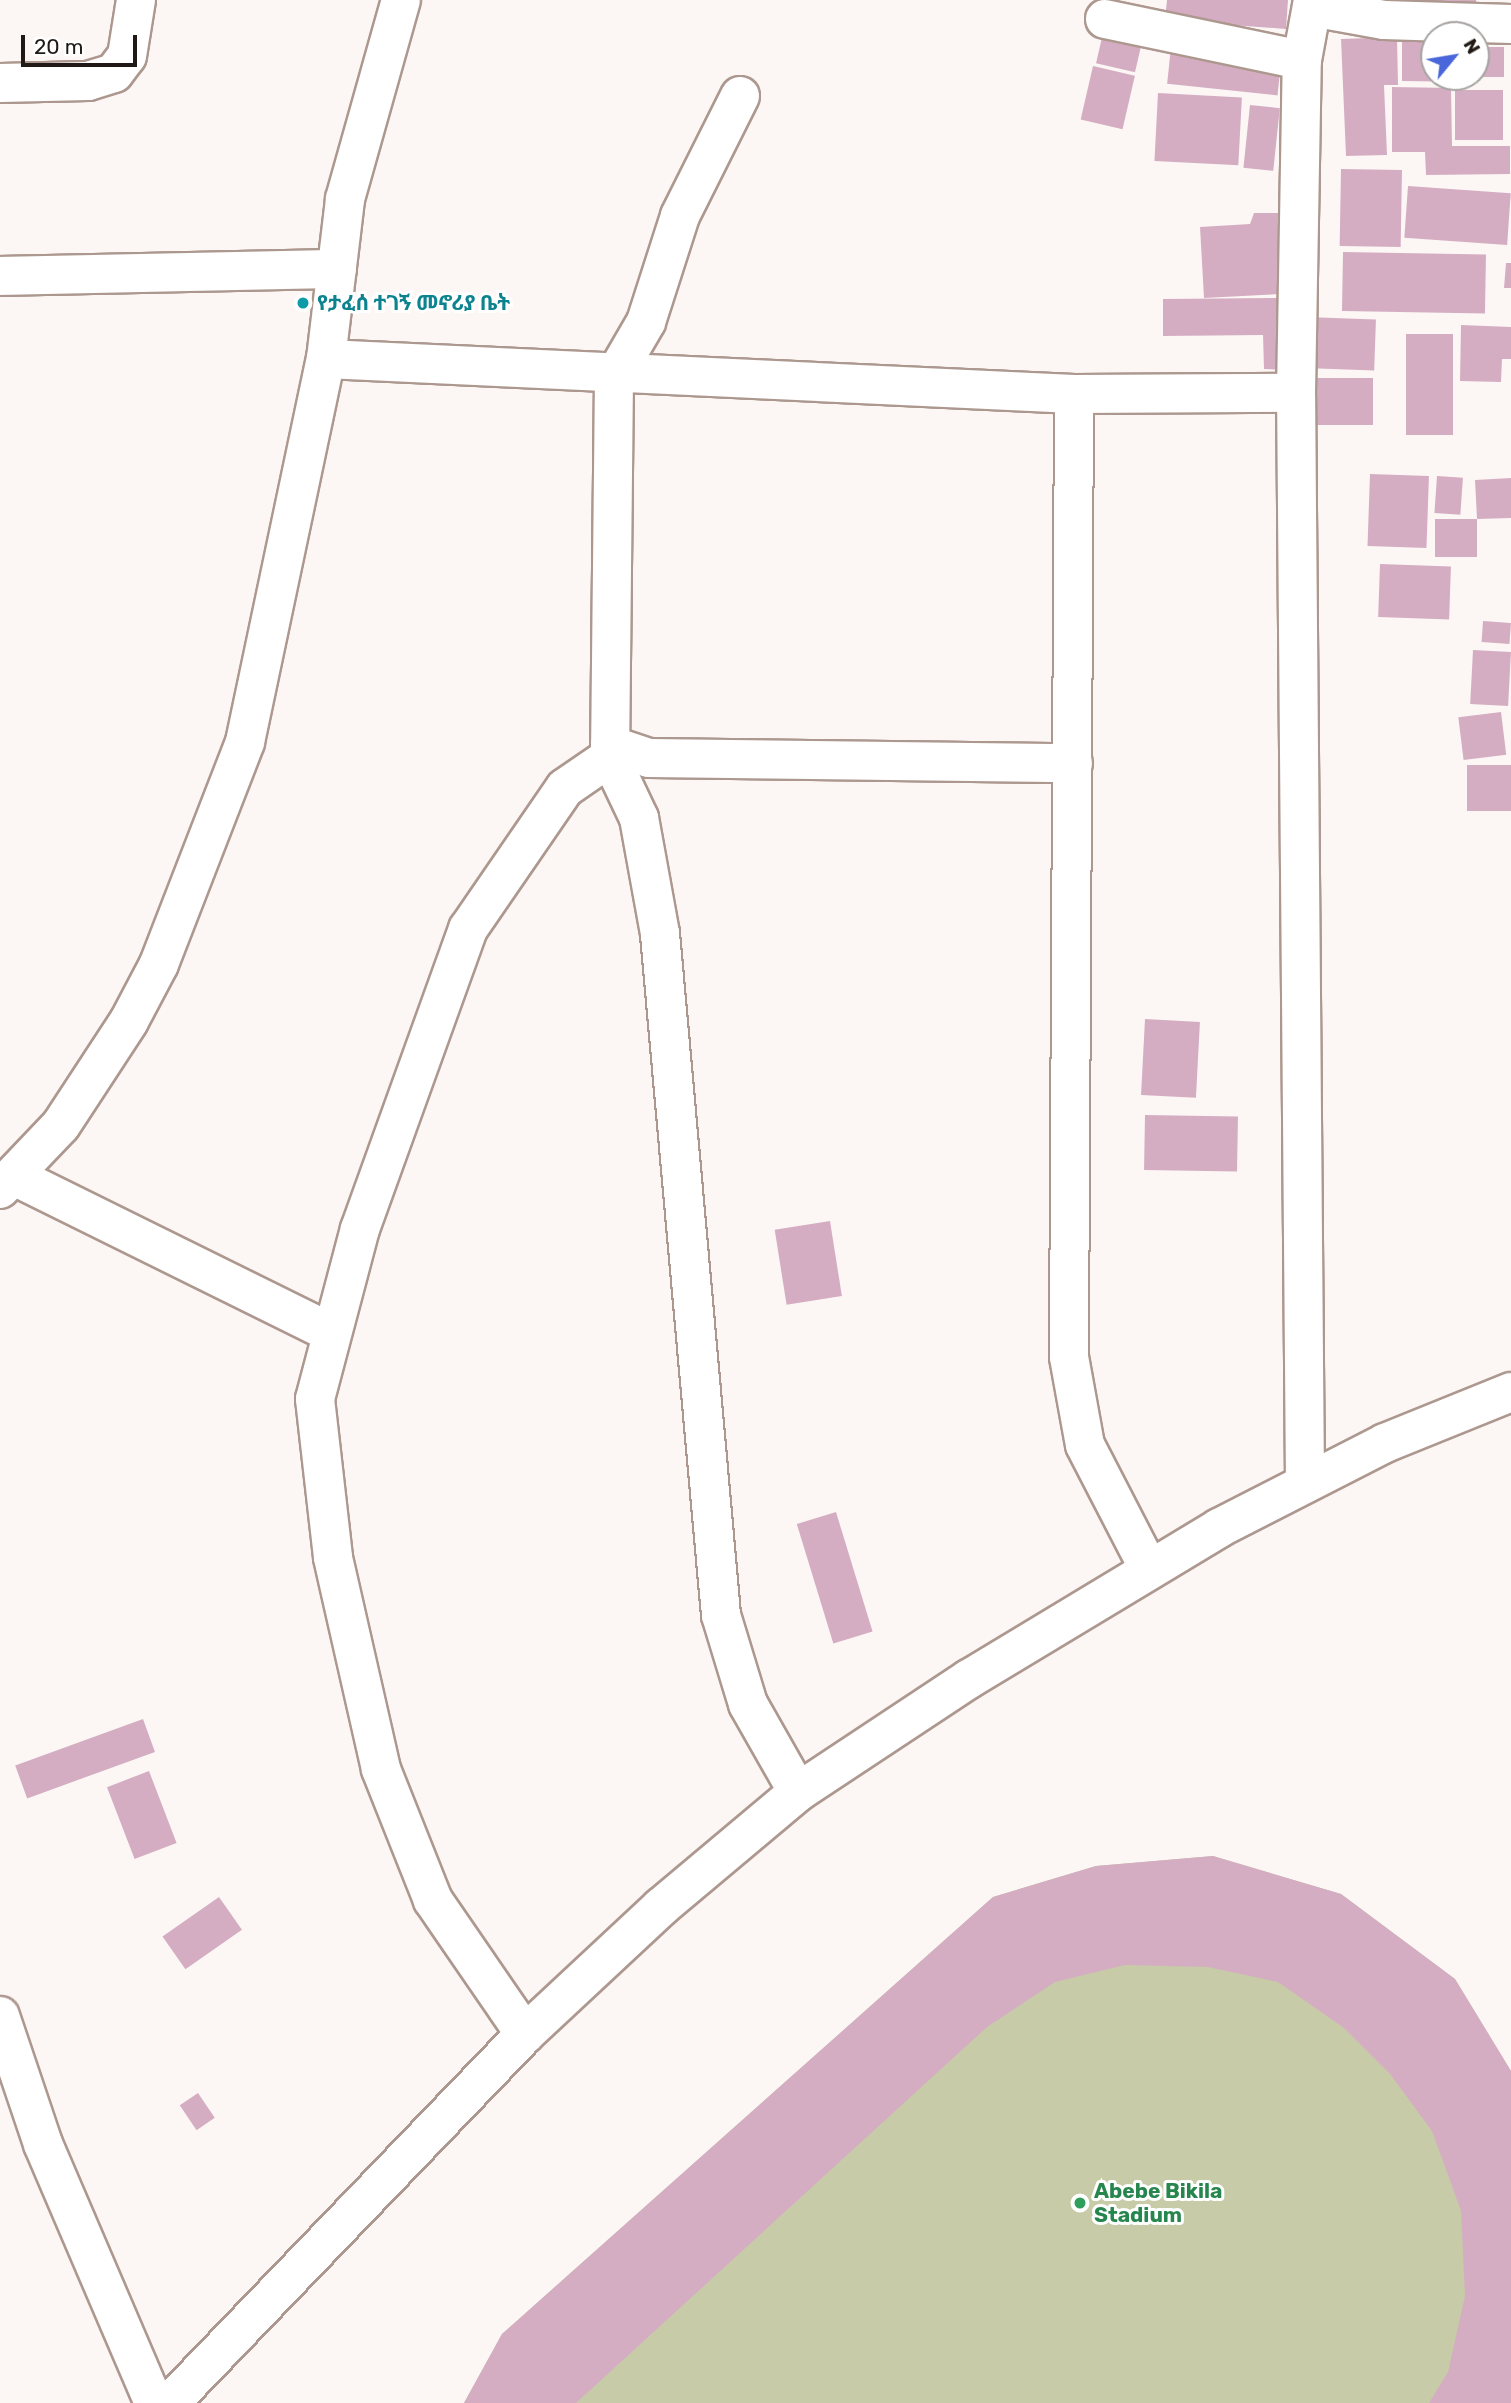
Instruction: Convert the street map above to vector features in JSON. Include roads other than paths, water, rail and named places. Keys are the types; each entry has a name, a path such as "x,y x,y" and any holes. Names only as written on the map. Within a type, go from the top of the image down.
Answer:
{"street":[{"path":"0,83 88,81 114,73 127,56 136,0"},
{"path":"330,1332 7,1183 61,1125 128,1021 205,850 245,742 326,359 345,199 401,0"},
{"path":"1305,1482 1296,393 1302,60 1312,4 1384,20 1511,24"},
{"path":"1105,19 1302,60"},
{"path":"740,96 680,216 646,322 614,377 610,751 639,818 660,934 721,1615 748,1704 799,1792"},
{"path":"0,276 337,269"},
{"path":"326,359 614,377 1074,394 1296,393"},
{"path":"1074,394 1071,1390 1101,1485 1149,1569"},
{"path":"525,2034 433,1900 365,1711 320,1463 315,1399 330,1332 359,1229 468,929 565,788 610,751 649,758 1073,762"},
{"path":"170,2403 525,2034 661,1907 799,1792 1149,1569 1305,1482 1511,1392"},
{"path":"0,2016 43,2144 154,2403"}],"place":[{"name":"የታፈሰ ተገኝ መኖሪያ ቤት","path":"303,303"},
{"name":"Abebe Bikila Stadium","path":"1080,2203"}]}
